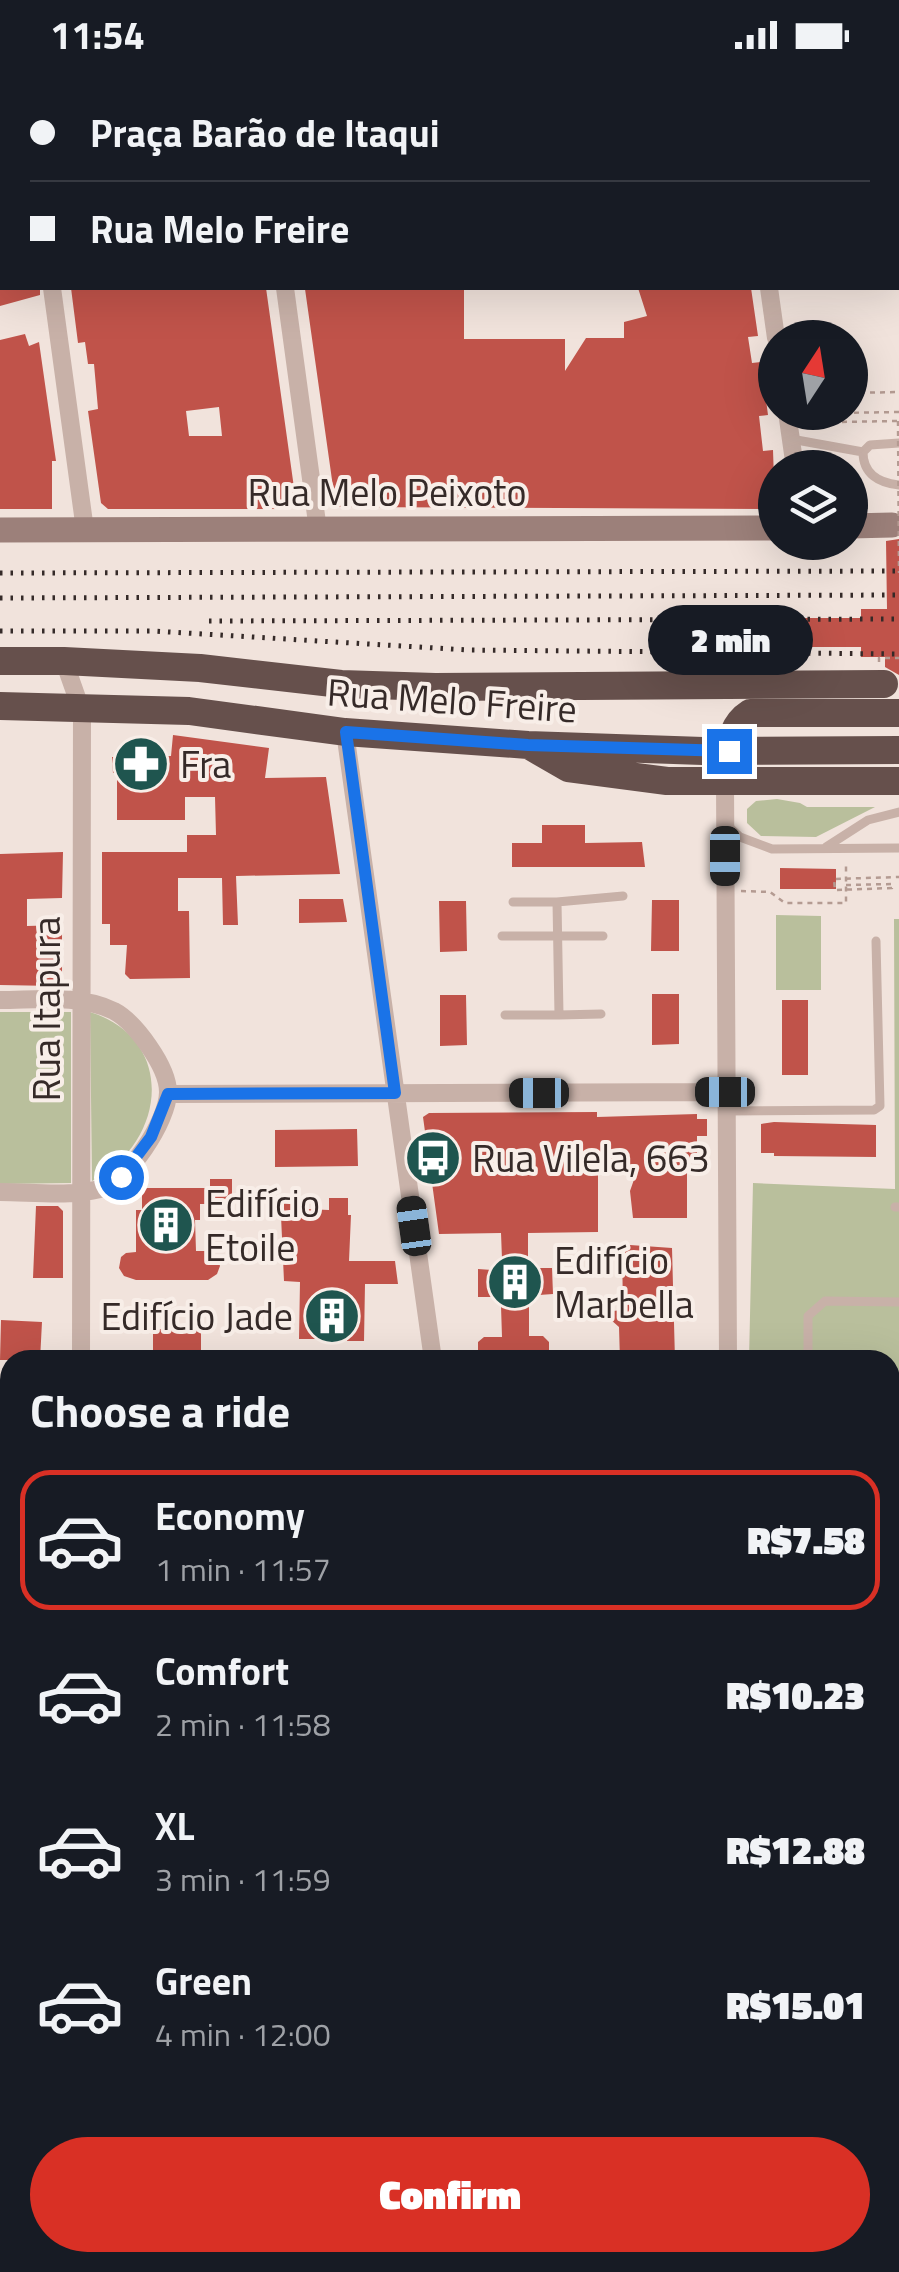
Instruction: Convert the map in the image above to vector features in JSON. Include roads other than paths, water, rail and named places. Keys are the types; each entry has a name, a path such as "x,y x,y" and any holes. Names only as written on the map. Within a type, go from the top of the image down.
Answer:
{"highway":[{"name":"Rua Melo Freire","path":"0,661 200,668 340,684 435,687 888,674"},
{"name":"Rua Melo Freire","path":"0,706 189,711 346,732 528,745 729,751 899,750"},
{"path":"725,782 732,734 741,719 758,711 899,712"},
{"path":"528,745 554,763 586,772 668,781 899,781"}],"main road":[{"path":"868,525 892,524"},
{"name":"Rua Melo Peixoto","path":"0,530 758,528"}],"street":[{"path":"52,290 85,530"},
{"path":"285,290 318,530"},
{"path":"769,290 773,320"},
{"path":"790,430 793,450"},
{"name":"Rua Itapura","path":"64,661 80,707 81,1350"},
{"path":"346,732 432,1350"},
{"path":"725,782 728,1350"},
{"path":"0,1000 82,1002 118,1013 137,1030 154,1055 168,1094 151,1137 121,1177 99,1189 81,1192 0,1192"},
{"path":"168,1094 395,1093 725,1102"}],"lane":[{"path":"791,439 852,450"},
{"path":"865,450 881,442 899,443"},
{"path":"868,473 880,482 899,486"},
{"path":"824,848 868,820 899,812"},
{"path":"724,823 756,845 772,849 899,848"},
{"path":"513,902 623,896"},
{"path":"558,902 559,1016"},
{"path":"502,936 603,936"},
{"path":"725,1102 874,1110 880,1106 876,941"},
{"path":"505,1015 601,1014"},
{"path":"808,1350 808,1316 825,1301 899,1302"}],"railway":[{"path":"0,573 899,571"},
{"path":"0,598 899,595"},
{"path":"209,621 899,619"},
{"path":"0,631 153,631 468,650 899,654"}],"place":[{"name":"Fra","path":"141,764"},
{"name":"Rua Vilela, 663","path":"433,1158"},
{"name":"Edifício Etoile","path":"166,1225"},
{"name":"Edifício Marbella","path":"515,1282"},
{"name":"Edifício Jade","path":"332,1316"}]}
